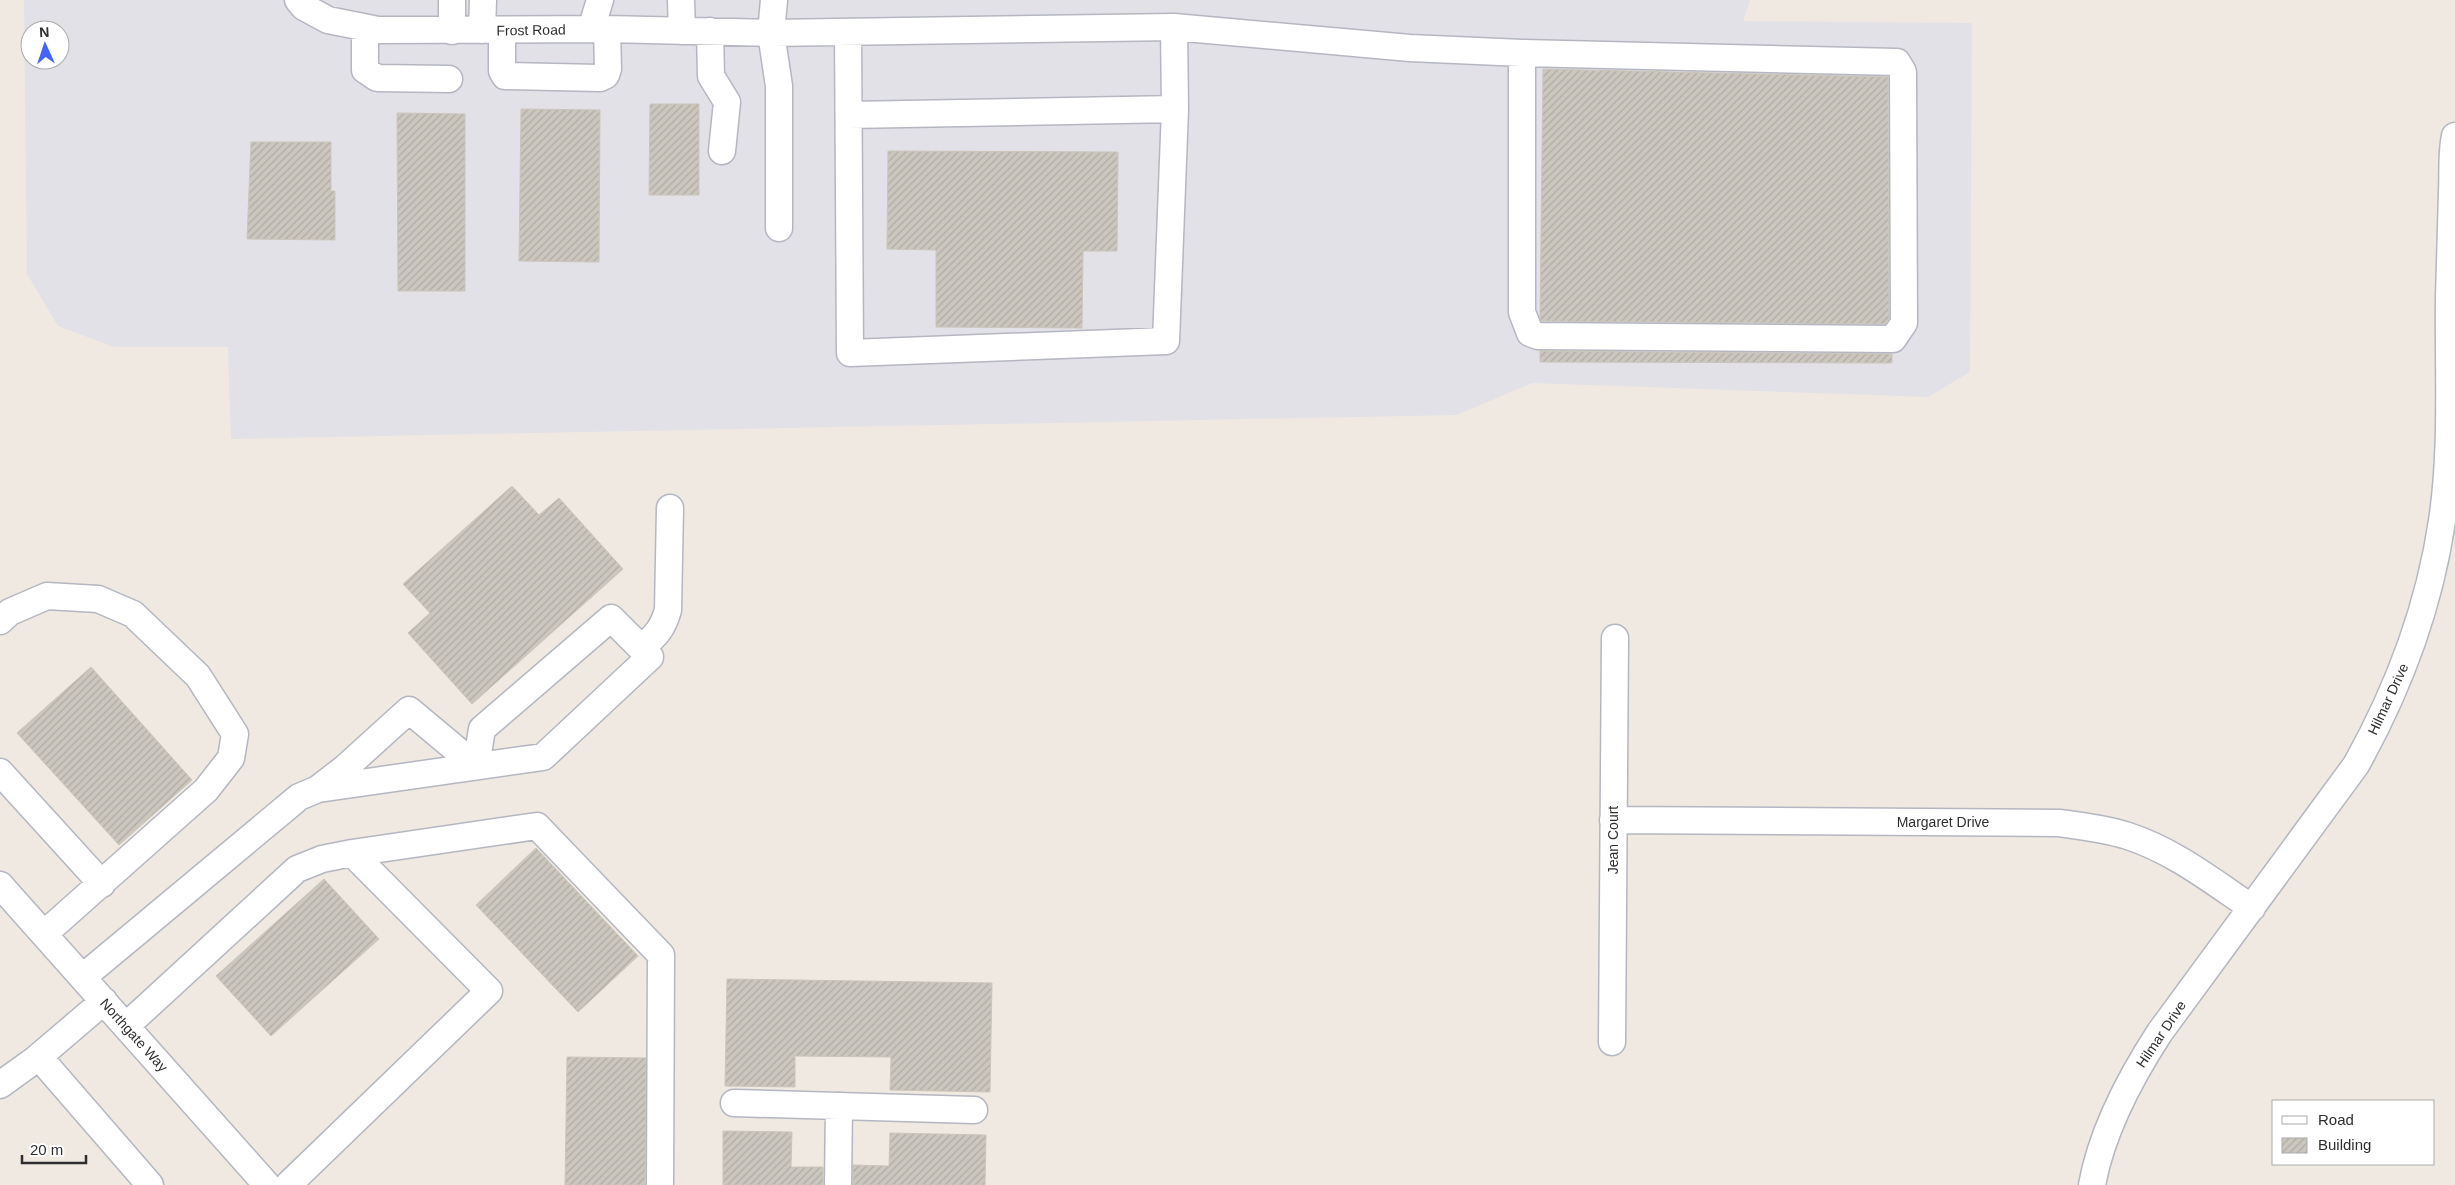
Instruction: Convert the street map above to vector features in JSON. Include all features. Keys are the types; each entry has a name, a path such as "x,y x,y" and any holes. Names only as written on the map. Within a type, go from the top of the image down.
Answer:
{"street":[{"name":"Frost Road","path":"298,0 304,7 328,20 378,30 605,29 771,33 1174,27 1410,48 1522,53 1897,62 1903,72 1904,323 1900,332 1893,339 1538,336 1530,333 1522,312 1522,53"},
{"path":"452,0 452,31"},
{"path":"483,0 505,76 600,78 606,75 608,69 605,29 600,0"},
{"path":"605,29 617,0"},
{"path":"681,0 682,31"},
{"path":"774,0 771,33 779,86 779,228"},
{"path":"848,32 850,353 1166,342 1175,109 1174,27"},
{"path":"365,28 365,70 377,78 449,79"},
{"path":"710,31 711,76 727,102 722,151"},
{"path":"849,116 1175,109"},
{"name":"Hilmar Drive","path":"2092,1185 2105,1138 2126,1088 2141,1062 2160,1032 2356,765 2381,719 2403,671 2418,629 2444,572 2443,519 2447,467 2455,136"},
{"path":"641,648 657,635 664,626 668,610 670,508"},
{"path":"0,621 10,612 47,596 98,599 134,614 198,676 235,734 230,758 206,790 44,934"},
{"path":"83,977 299,797 318,789 543,757 650,657 611,618 482,729 476,766"},
{"name":"Jean Court","path":"1612,1042 1615,638"},
{"path":"318,789 345,768 409,710 476,766"},
{"path":"0,772 102,884"},
{"name":"Margaret Drive","path":"1613,820 2060,823 2094,827 2128,836 2160,849 2190,866 2252,908"},
{"path":"126,1026 297,869 322,858 537,826 661,955 660,1185"},
{"path":"288,1185 489,991 352,853"},
{"name":"Northgate Way","path":"0,886 267,1185"},
{"path":"0,1085 39,1057 104,1001"},
{"path":"39,1057 150,1185"},
{"path":"734,1103 974,1110"},
{"path":"838,1185 839,1106"}],"shaded area":[{"path":"24,0 1750,0 1743,21 1972,23 1970,372 1928,397 1532,383 1457,415 231,439 228,347 114,347 58,326 27,274 25,70 70,70 70,20 24,20"}],"building":[{"path":"1543,69 1888,77 1889,318 1885,324 1541,321"},
{"path":"650,104 699,104 699,195 649,195"},
{"path":"521,109 600,110 599,262 519,261"},
{"path":"397,113 465,114 465,291 398,291"},
{"path":"251,142 331,142 331,191 335,191 335,240 247,239"},
{"path":"888,151 1118,152 1117,251 1083,251 1082,328 936,327 936,250 887,249"},
{"path":"1540,351 1892,354 1892,363 1540,362"},
{"path":"512,486 539,515 559,498 623,569 472,704 408,633 430,613 403,584"},
{"path":"91,667 192,780 119,845 17,733"},
{"path":"536,848 638,956 578,1012 476,905"},
{"path":"324,879 379,939 271,1036 216,976"},
{"path":"727,979 992,983 990,1092 890,1090 891,1057 795,1056 795,1087 725,1086"},
{"path":"567,1057 646,1058 645,1185 565,1185"},
{"path":"723,1131 792,1132 791,1167 823,1167 823,1185 723,1185"},
{"path":"890,1133 986,1135 985,1185 853,1185 853,1165 889,1166"}]}
